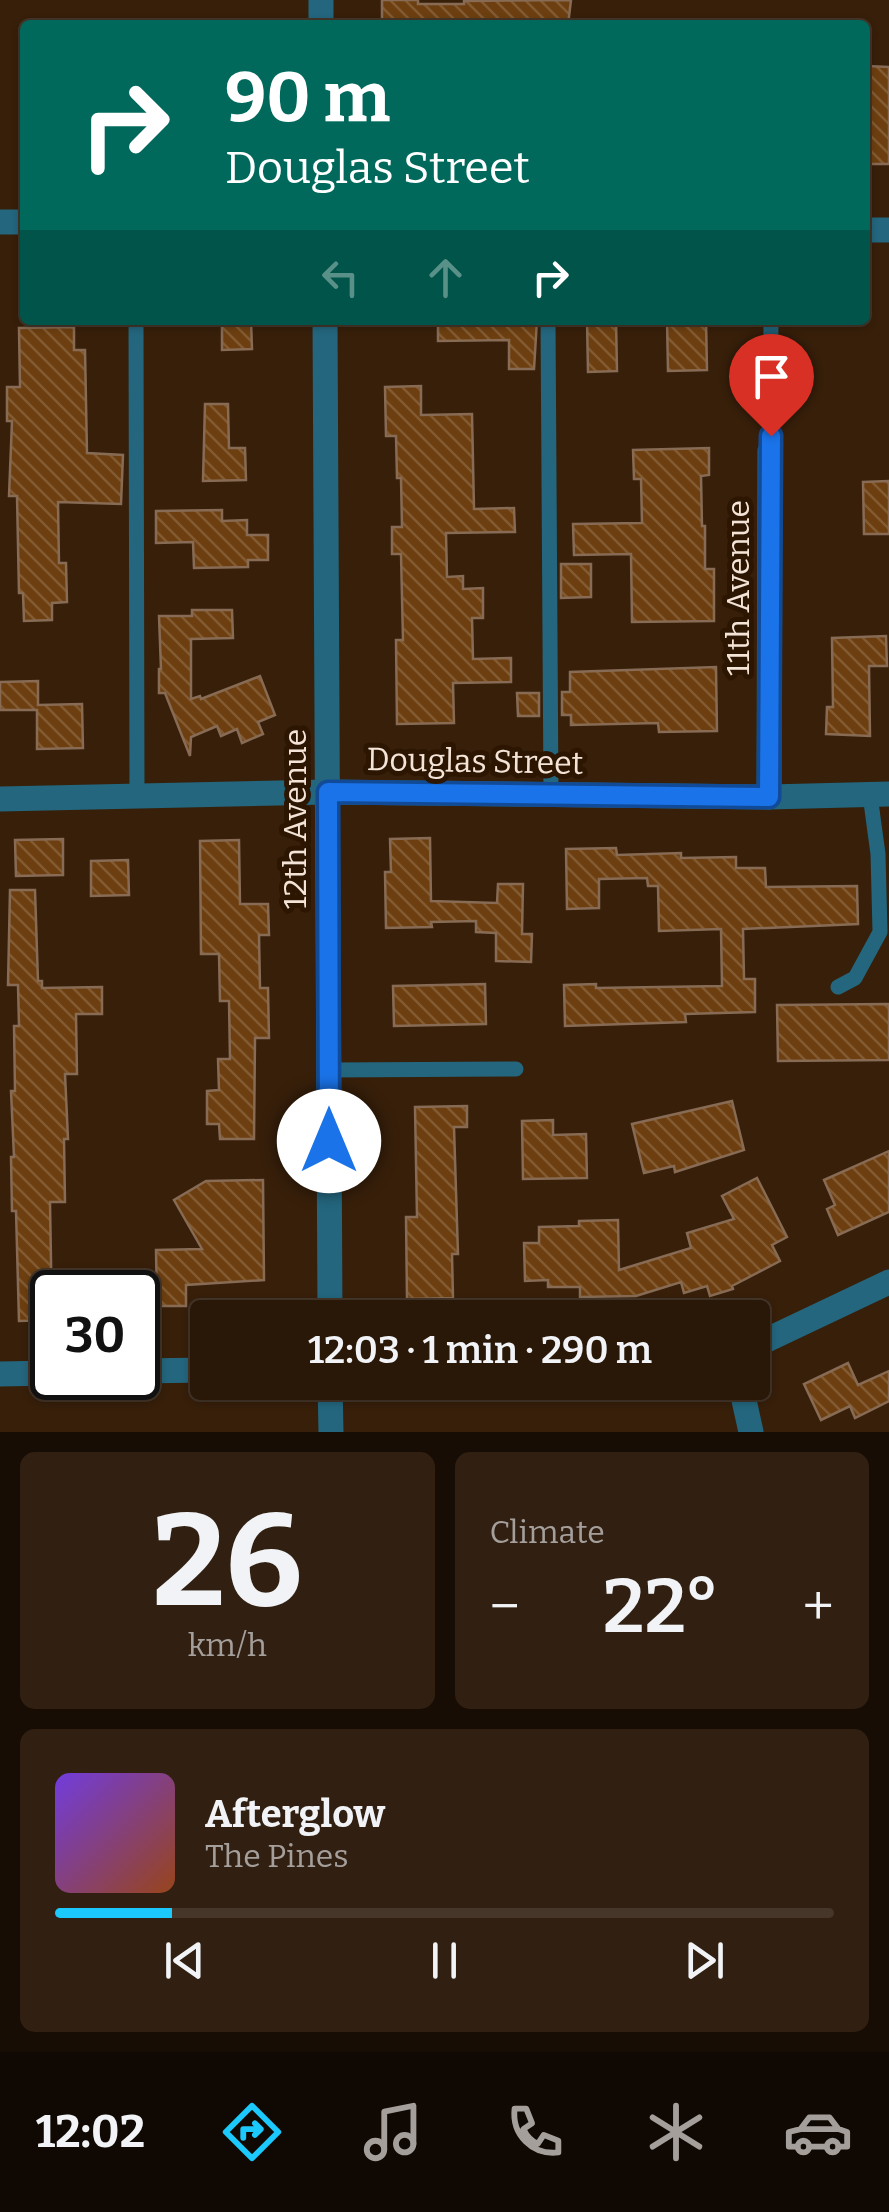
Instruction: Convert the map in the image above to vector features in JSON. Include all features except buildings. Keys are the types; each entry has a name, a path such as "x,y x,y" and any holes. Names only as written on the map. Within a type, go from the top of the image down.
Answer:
{"street":[{"name":"12th Avenue","path":"325,325 330,1300"},
{"name":"11th Avenue","path":"769,797 770,451"},
{"name":"Douglas Street","path":"0,799 328,792 769,797 880,794"},
{"path":"770,1338 889,1282"},
{"path":"160,1371 190,1370"},
{"path":"0,1374 30,1373"},
{"path":"330,1400 331,1432"},
{"path":"744,1400 752,1432"}],"lane":[{"path":"136,325 137,796"},
{"path":"548,325 551,795"},
{"name":"11th Avenue","path":"770,451 771,325"},
{"path":"838,987 855,978 880,932 880,794"},
{"path":"329,1070 516,1068"}],"route":[{"path":"329,1141 328,792 769,797 771,436"}]}
